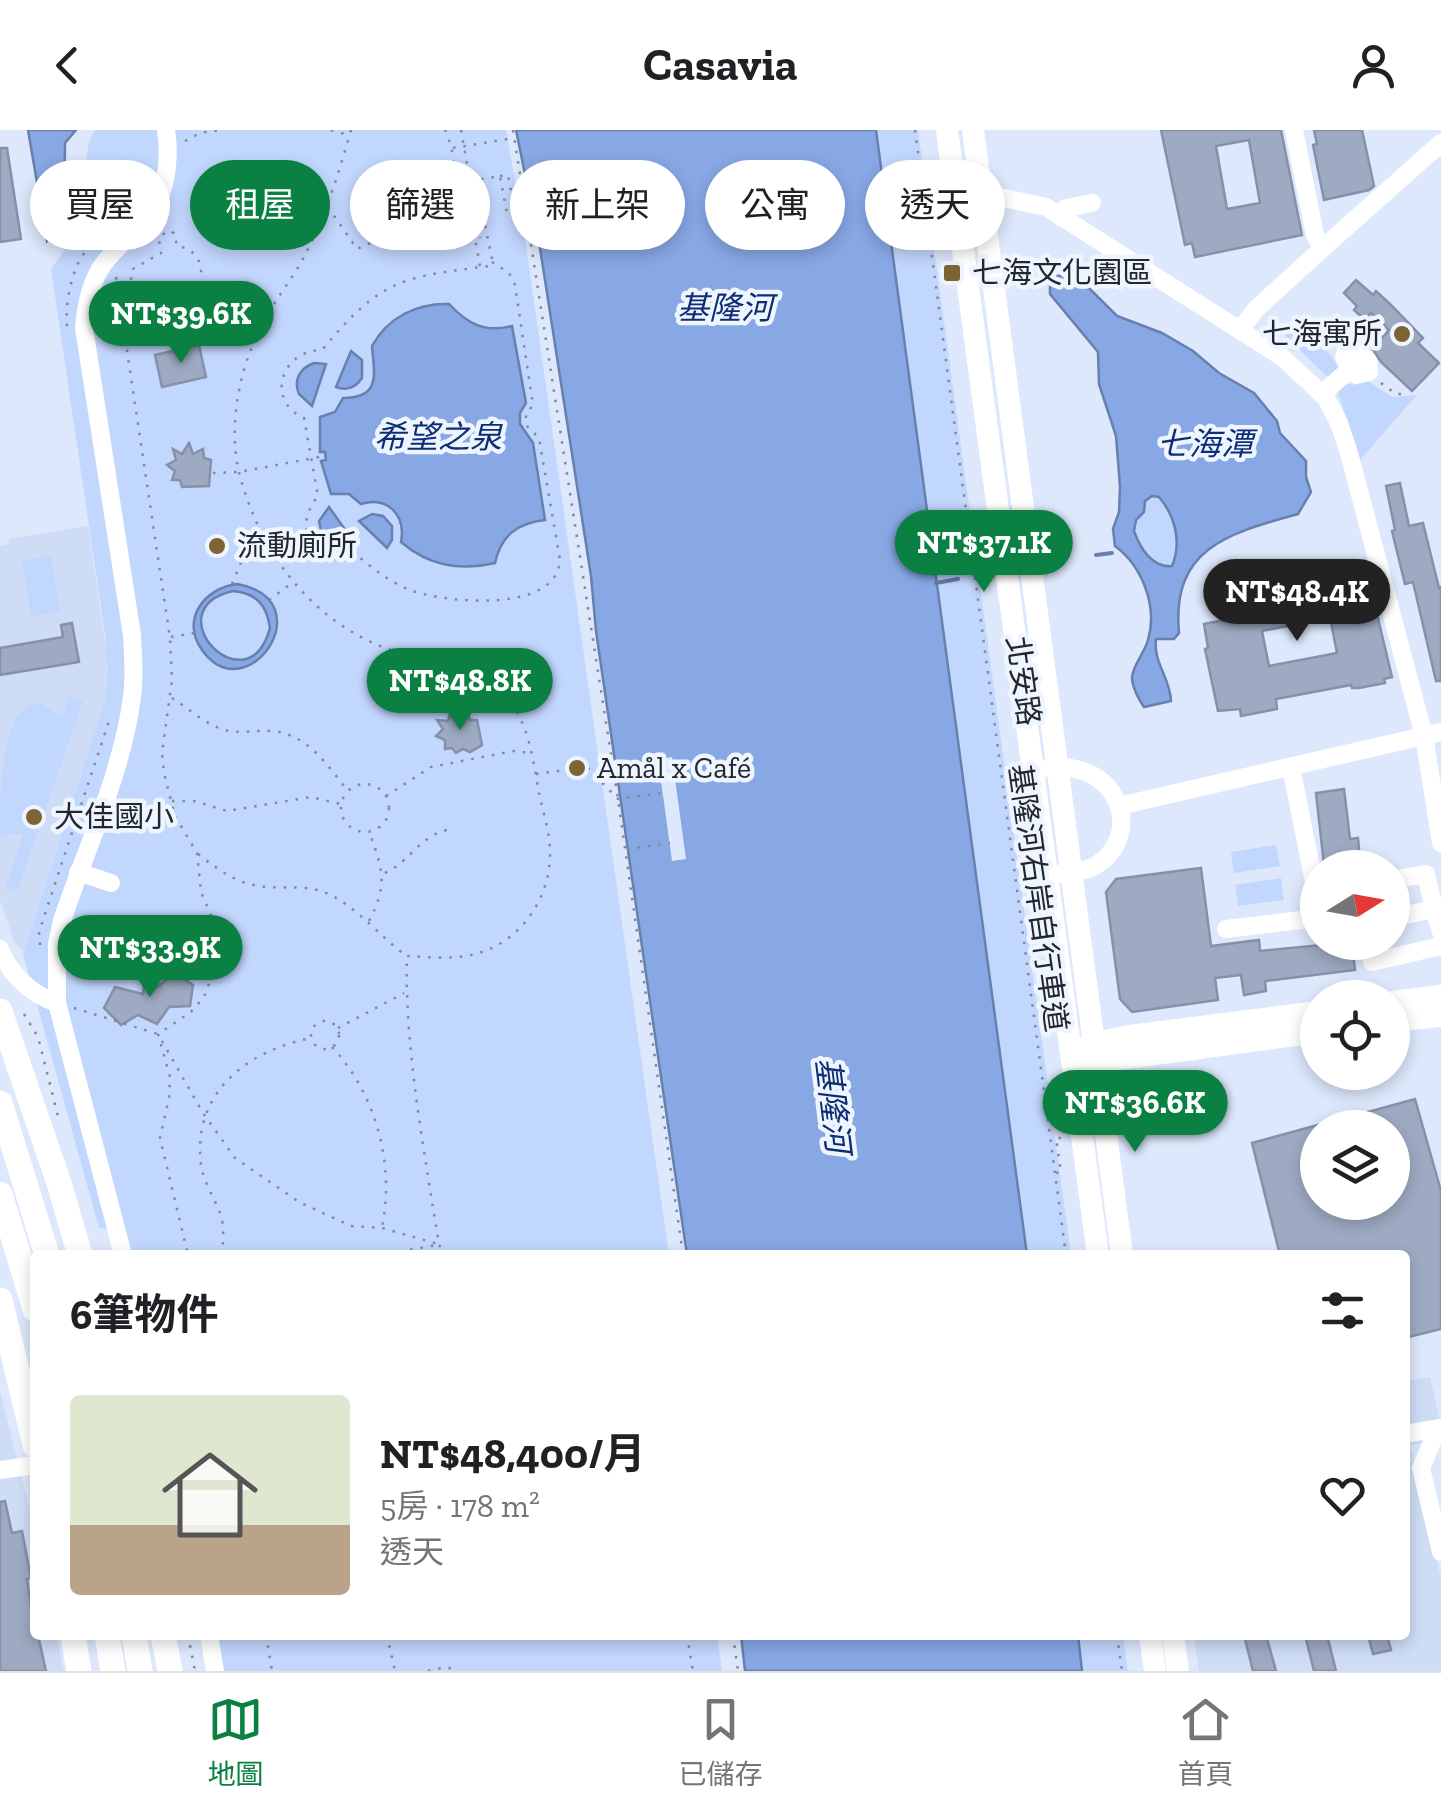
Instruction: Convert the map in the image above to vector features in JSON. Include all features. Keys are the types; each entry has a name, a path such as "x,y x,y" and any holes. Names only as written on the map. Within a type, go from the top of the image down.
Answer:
{"highway":[{"path":"11,1011 79,1250"},
{"path":"0,1103 46,1250"},
{"path":"0,1194 30,1293"},
{"path":"0,1300 30,1424"},
{"path":"74,1640 79,1671"},
{"path":"108,1640 113,1671"},
{"path":"135,1640 140,1671"},
{"path":"164,1640 170,1671"}],"main road":[{"name":"北安路","path":"948,130 951,160"},
{"name":"北安路","path":"973,130 977,160"},
{"name":"北安路","path":"964,250 1047,769"},
{"name":"北安路","path":"988,250 1060,874 1071,1055 1097,1250"},
{"name":"北安路","path":"1060,874 1095,1052 1121,1250"},
{"path":"1410,1000 1441,996"},
{"path":"1095,1052 1300,1015"},
{"path":"1410,1019 1441,1016"},
{"path":"1071,1055 1300,1034"},
{"path":"1151,1640 1155,1671"},
{"path":"1174,1640 1178,1671"}],"street":[{"path":"122,1250 58,1003 58,944 121,746 134,673 132,635 84,328 86,304 102,266 145,221 158,197 169,170 166,130"},
{"path":"1294,130 1315,234 1323,248"},
{"path":"1240,330 1256,308 1441,143"},
{"path":"1005,200 1046,207 1282,357 1322,394 1349,453 1432,734 1441,843"},
{"path":"1061,217 1066,208 1092,203"},
{"path":"1322,394 1360,371"},
{"path":"1119,806 1432,734"},
{"path":"1291,767 1308,850"},
{"path":"1047,769 1083,768 1099,776 1112,790 1119,806 1120,823 1108,854 1094,866 1060,874"},
{"path":"78,872 111,884"},
{"path":"1410,877 1426,874 1441,932"},
{"path":"1410,914 1434,909"},
{"path":"1226,929 1300,920"},
{"path":"1410,953 1441,946"},
{"path":"0,949 22,983 39,997 58,1003"},
{"path":"1410,1433 1439,1428"},
{"path":"1439,1428 1421,1468 1441,1552"},
{"path":"0,1470 30,1466"},
{"path":"210,1640 215,1671"}],"path":[{"path":"184,142 200,133 221,130"},
{"path":"330,200 350,133 331,130"},
{"path":"444,130 451,160"},
{"path":"461,130 470,181 508,174 510,185"},
{"path":"512,130 518,160"},
{"name":"基隆河右岸自行車道","path":"915,130 1065,1250"},
{"path":"451,149 514,138"},
{"path":"500,176 507,214 510,213"},
{"path":"330,210 350,238"},
{"path":"166,290 132,304 127,298 133,270 161,253 158,242 166,231 174,234 177,246 195,255 201,274"},
{"path":"69,340 68,302 78,266 87,250"},
{"path":"197,853 234,880 267,887 304,888 344,902 407,956 443,958 476,954 502,942 523,926 540,900 549,876 550,850 536,774 519,716 490,682 455,665 399,652 344,628 316,607 276,561 257,524 239,472 236,423 249,355 268,313 307,250"},
{"path":"477,250 480,268"},
{"path":"490,250 492,262 509,273 515,284 532,405 526,414 526,426 539,438 560,560 554,578 539,590 523,596 466,601 413,591 378,573 358,556 343,562 326,558 312,547 305,526 306,514 318,496 304,418 287,407 282,389 285,372 295,357 309,350 322,350 349,316 378,292 440,272 480,268 492,262"},
{"path":"533,250 618,799 682,1250"},
{"path":"117,273 116,292 170,638 171,697 162,754 170,802 197,853 201,892 220,944 218,964 204,997 191,1012 158,1034"},
{"path":"1360,371 1390,392 1406,394"},
{"path":"213,473 325,456"},
{"path":"232,584 257,524"},
{"path":"269,600 294,582"},
{"path":"170,638 194,633"},
{"path":"171,697 220,730 272,731 295,737 322,759 348,791"},
{"path":"41,956 39,932 115,700"},
{"path":"386,796 431,767 514,751 531,753"},
{"path":"536,774 587,766 618,799"},
{"path":"368,784 386,796 387,818 376,830 348,826 341,804 348,791 368,784"},
{"path":"618,799 663,793"},
{"path":"170,802 194,801 227,811 311,797 341,804"},
{"path":"382,874 399,867 412,850 432,835 447,830 453,833"},
{"path":"368,922 382,890 382,874 369,832"},
{"path":"624,849 670,843"},
{"path":"407,956 406,992 443,1250"},
{"path":"338,1028 406,992"},
{"path":"58,1003 158,1034 235,1158 299,1202 351,1226 382,1228 439,1244"},
{"path":"11,1011 38,1037 62,1128"},
{"path":"311,1038 313,1026 320,1022 328,1021 338,1028"},
{"path":"311,1038 320,1048 332,1047 338,1041 338,1028"},
{"path":"158,1034 170,1077 160,1138 187,1250"},
{"path":"224,1250 221,1218 202,1168 204,1113 240,1068 276,1048 311,1038"},
{"path":"332,1047 360,1084 376,1123 386,1180 382,1228"},
{"path":"1055,1173 1061,1172 1058,1138"},
{"path":"406,1250 439,1244"},
{"path":"189,1640 195,1671"},
{"path":"267,1640 272,1671"},
{"path":"388,1640 396,1671"},
{"path":"688,1640 692,1671"},
{"path":"735,1640 738,1671"},
{"path":"1118,1640 1122,1671"},
{"path":"428,1671 446,1667 458,1671"}],"shaded area":[{"path":"95,130 506,130 511,160 510,250 527,250 668,1250 117,1250 111,1229 99,1228 23,954 104,704 107,671 105,634 51,269 65,250 170,250 170,160 86,160"},
{"path":"864,130 918,130 922,160 868,160"},
{"path":"880,250 934,250 1070,1250 1013,1250"},
{"path":"1289,324 1327,350 1340,370 1331,377 1325,375 1282,332"},
{"path":"1365,379 1392,397 1417,395 1360,460 1337,389"},
{"path":"1159,496 1173,520 1173,566 1153,561 1133,531 1145,501"},
{"name":"大佳國小","path":"88,526 107,655 104,704 24,951 15,944 0,900 0,546 9,544 9,539"},
{"path":"51,556 60,611 31,617 22,561"},
{"path":"70,696 83,701 17,891 6,887 23,834 0,835 2,776 10,733 27,706 41,703 62,717"},
{"path":"1276,845 1280,866 1234,873 1231,852"},
{"path":"1281,878 1284,900 1238,906 1235,885"},
{"path":"1430,1377 1440,1421 1433,1441 1410,1445 1410,1380"},
{"path":"0,1391 30,1510 30,1640 57,1640 64,1671 0,1671"},
{"path":"1410,1454 1441,1579 1441,1671 1199,1671 1195,1640 1410,1640"},
{"path":"201,1640 718,1640 722,1671 207,1671"},
{"path":"1066,1640 1124,1640 1128,1671 1070,1671"}],"water":[{"path":"28,130 76,130 65,143 65,160 33,160"},
{"name":"基隆河","path":"516,130 876,130 880,160 865,160 865,250 892,250 1026,1250 686,1250 591,576 540,250 685,250 685,160 522,160"},
{"name":"七海潭","path":"1066,274 1090,289 1117,316 1162,333 1254,393 1277,421 1280,433 1306,461 1311,492 1298,514 1228,537 1195,563 1179,604 1179,633 1174,639 1156,639 1171,701 1144,707 1133,685 1133,672 1148,640 1151,614 1140,576 1115,546 1113,529 1119,512 1120,487 1116,436 1099,384 1098,352 1050,294 1050,278","holes":["1159,497 1175,530 1172,566 1153,560 1134,531 1145,501"]},
{"name":"希望之泉","path":"449,304 477,325 512,326 526,403 520,413 520,424 533,443 545,520 512,532 495,563 482,565 457,566 422,557 401,542 398,516 387,505 361,504 349,494 331,494 321,461 326,460 325,452 320,452 320,417 335,412 343,398 356,397 370,389 374,374 372,346 386,327 415,309"},
{"path":"351,351 362,360 362,378 351,387 336,387"},
{"path":"314,363 326,364 312,406 299,394 297,379"},
{"path":"329,507 354,542 343,547 331,545 322,536 319,521"},
{"path":"372,514 383,516 392,526 392,540 387,548 359,521"},
{"path":"237,584 263,594 275,610 276,629 269,647 256,661 239,669 220,666 202,650 194,627 199,607 225,587","holes":["233,591 248,594 259,602 270,628 259,651 244,659 227,657 203,633 202,616 210,601"]},
{"path":"742,1640 1079,1640 1082,1671 745,1671"}],"pier":[{"path":"672,757 686,859 672,861 658,759"}],"building":[{"path":"1161,130 1281,130 1302,235 1195,257 1192,243 1185,245","holes":["1249,140 1260,203 1227,209 1216,146"]},
{"path":"1314,130 1362,130 1374,186 1324,200 1313,145 1317,144"},
{"path":"0,148 7,148 21,239 0,242"},
{"name":"七海寓所","path":"1356,280 1390,304 1423,338 1418,343 1439,363 1412,391 1372,348 1389,330 1371,313 1365,320 1344,293"},
{"path":"199,345 206,377 162,387 155,355"},
{"path":"189,443 193,454 203,449 204,458 211,460 209,486 182,487 180,480 172,480 175,471 167,465 176,460 173,449 182,454"},
{"path":"1400,483 1409,526 1423,523 1441,587 1441,681 1436,681 1413,582 1405,584 1392,531 1395,530 1386,486"},
{"path":"1292,561 1308,622 1262,631 1269,666 1337,653 1322,576 1366,568 1392,677 1384,679 1385,683 1359,688 1351,685 1276,699 1277,709 1241,716 1240,709 1218,711 1204,624 1270,611 1261,567"},
{"path":"72,623 79,662 0,675 0,648 63,637 61,625"},
{"path":"451,710 458,719 467,712 470,720 477,720 482,745 470,752 445,749 445,740 436,736 443,729 437,720 448,721"},
{"path":"1344,789 1350,839 1358,838 1359,850 1322,850 1316,793"},
{"path":"1201,868 1211,946 1259,940 1260,951 1300,947 1300,960 1354,960 1355,970 1265,981 1266,991 1244,995 1241,975 1215,978 1218,1000 1132,1012 1120,999 1106,892 1116,879"},
{"path":"174,972 193,985 190,1006 169,1007 157,1024 138,1015 121,1025 104,1008 115,987 143,994 144,985 158,987"},
{"path":"1415,1099 1441,1191 1441,1329 1410,1337 1410,1250 1279,1250 1252,1143 1300,1130 1300,1220 1410,1220 1410,1110 1375,1110"},
{"path":"5,1501 12,1533 22,1531 30,1573 27,1579 30,1640 39,1640 46,1671 0,1671 0,1502"},
{"path":"1245,1640 1267,1640 1276,1671 1253,1671"},
{"path":"1306,1640 1328,1640 1336,1671 1314,1671"},
{"path":"1369,1640 1388,1640 1391,1650 1373,1654"}],"waterway":[{"path":"1096,555 1112,553"},
{"path":"936,583 958,579"}],"place":[{"name":"七海文化園區","path":"952,273"},
{"name":"七海寓所","path":"1402,334"},
{"name":"流動廁所","path":"217,546"},
{"name":"Amål x Café","path":"577,768"},
{"name":"大佳國小","path":"34,817"}]}
